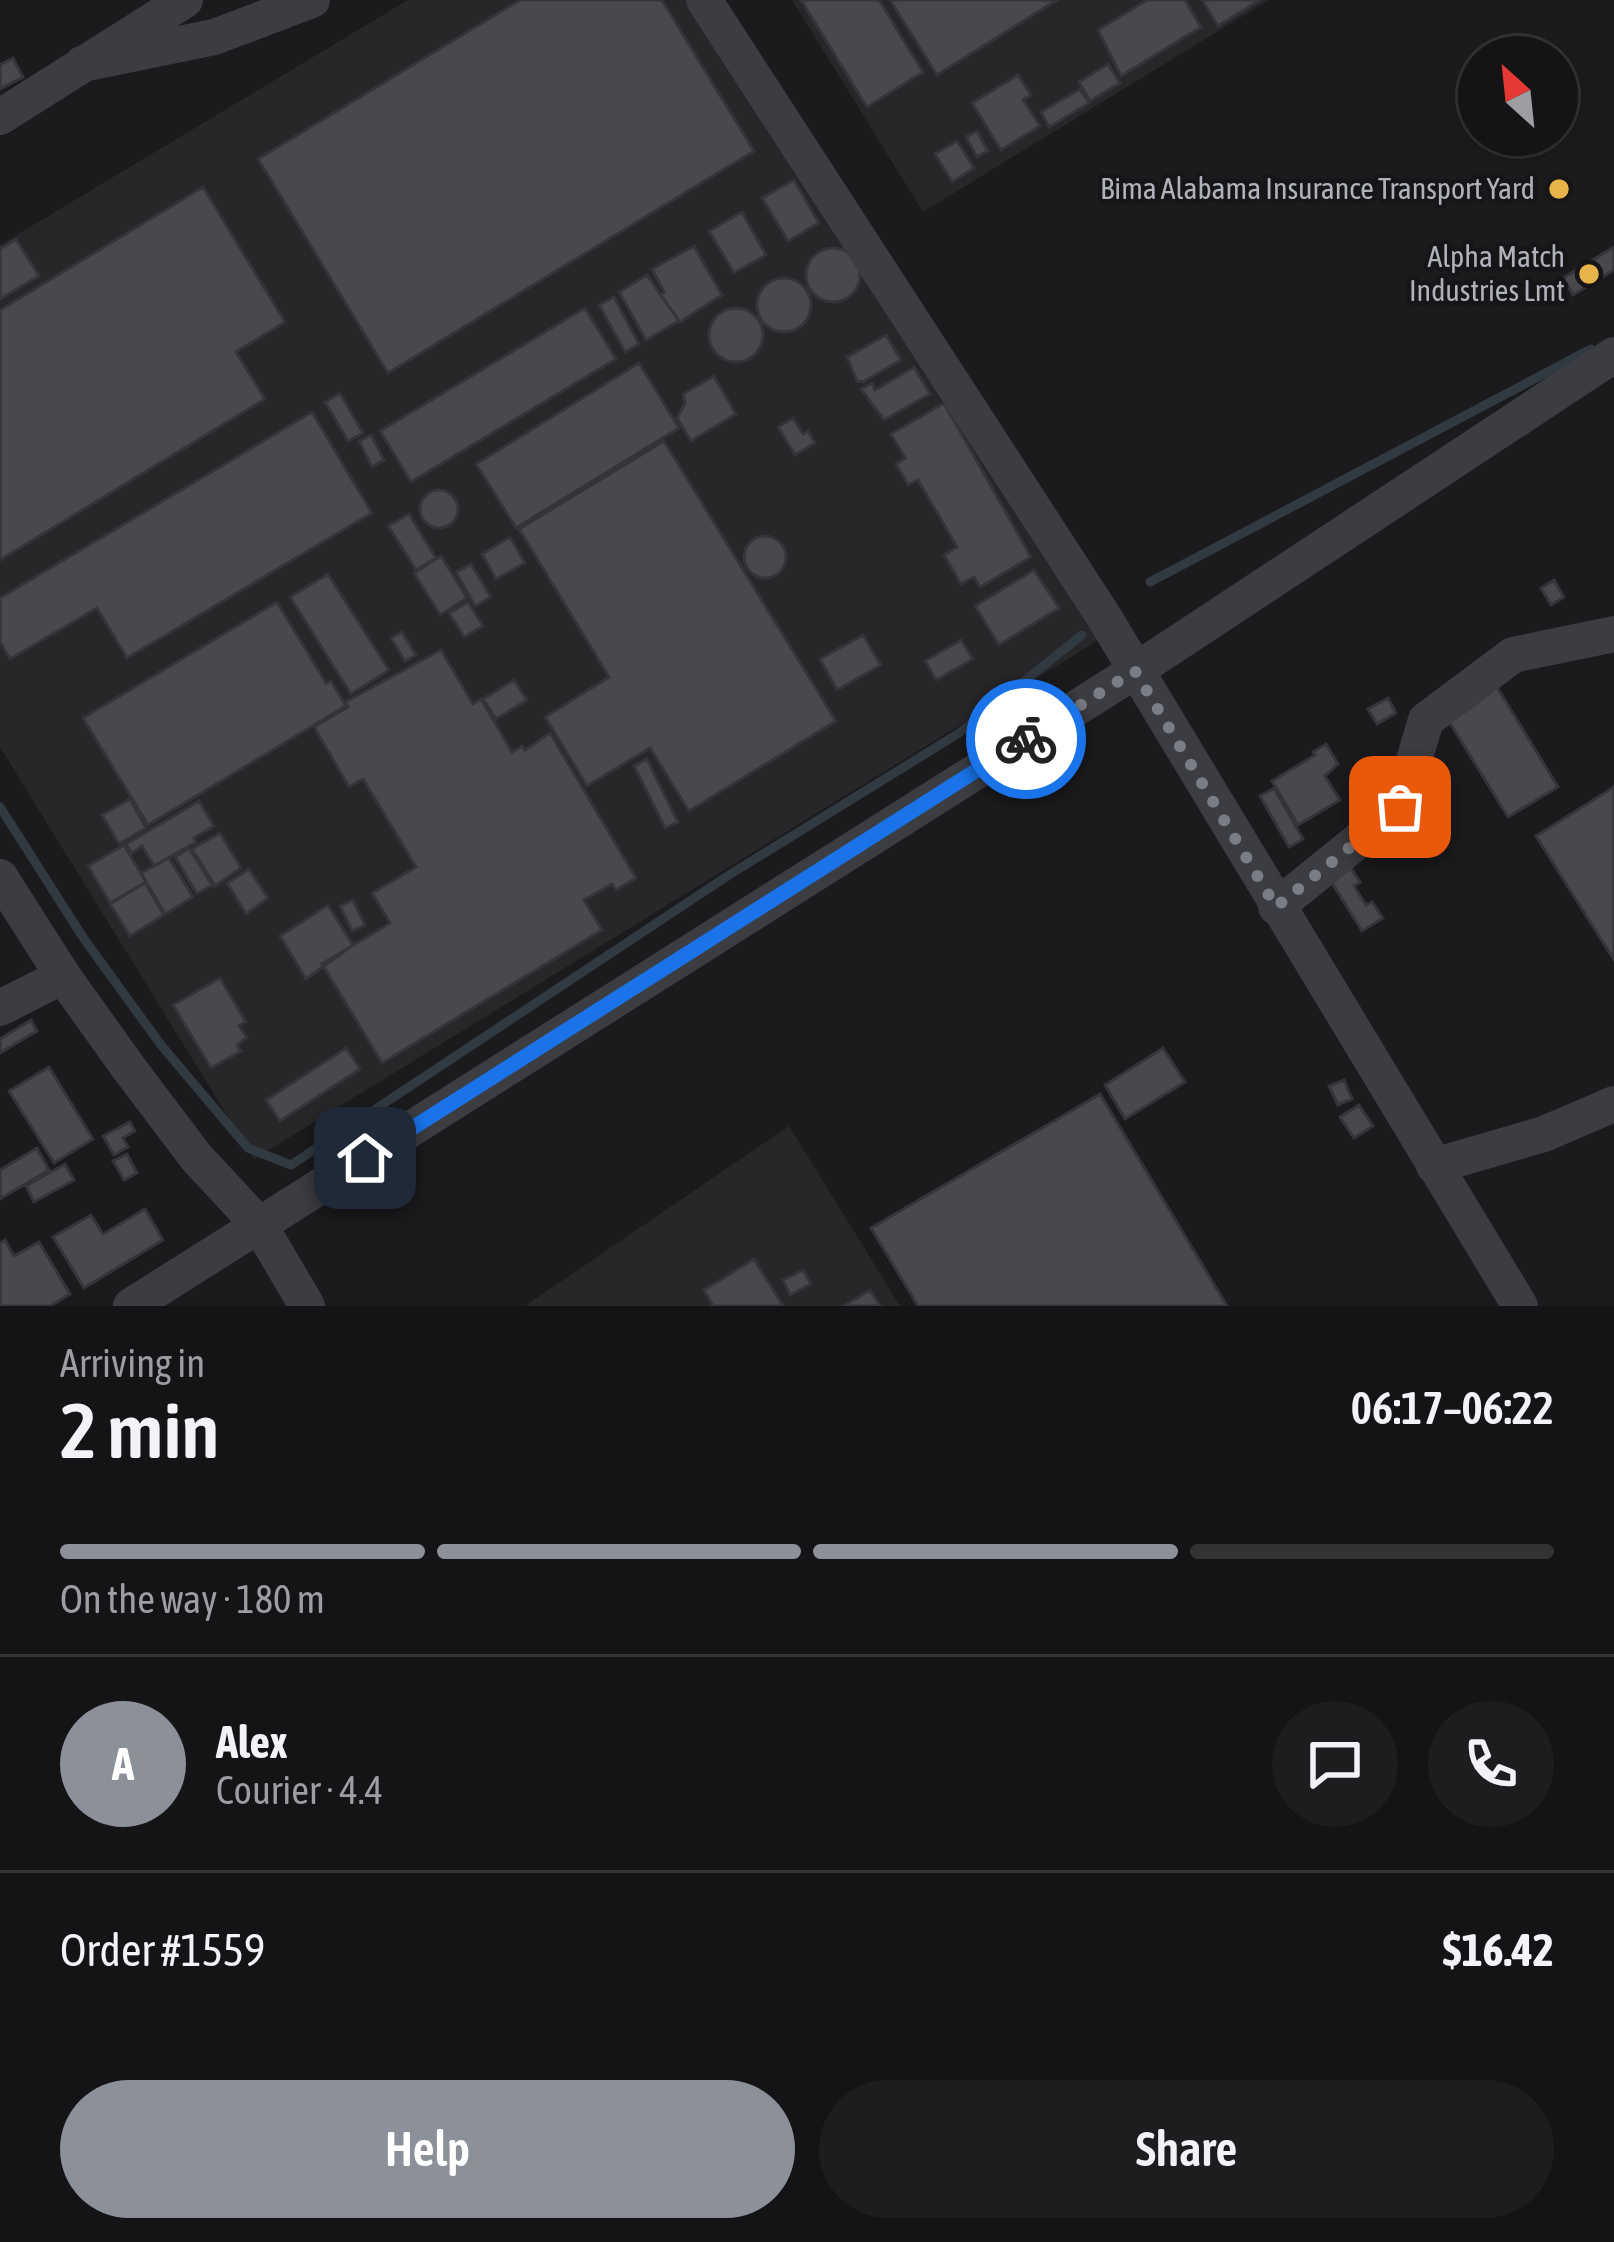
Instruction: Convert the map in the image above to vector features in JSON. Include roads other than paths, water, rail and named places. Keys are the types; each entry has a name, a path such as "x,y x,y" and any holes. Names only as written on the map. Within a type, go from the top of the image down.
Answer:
{"street":[{"path":"0,117 185,0"},
{"path":"82,64 214,37 312,0"},
{"path":"704,0 1104,617 1520,1306"},
{"path":"131,1306 1135,671 1614,355"},
{"path":"1276,907 1400,807 1426,720 1513,656 1614,634"},
{"path":"0,877 63,976 196,1156 260,1226 307,1306"},
{"path":"0,1007 63,976"},
{"path":"1434,1166 1564,1127 1614,1104"}],"waterway":[{"path":"1150,582 1591,349"},
{"path":"0,807 84,939 161,1045 248,1148 291,1165 729,875 959,733 1082,635"}],"place":[{"name":"Bima Alabama Insurance Transport Yard","path":"1559,189"},
{"name":"Alpha Match Industries Lmt","path":"1589,274"}]}
